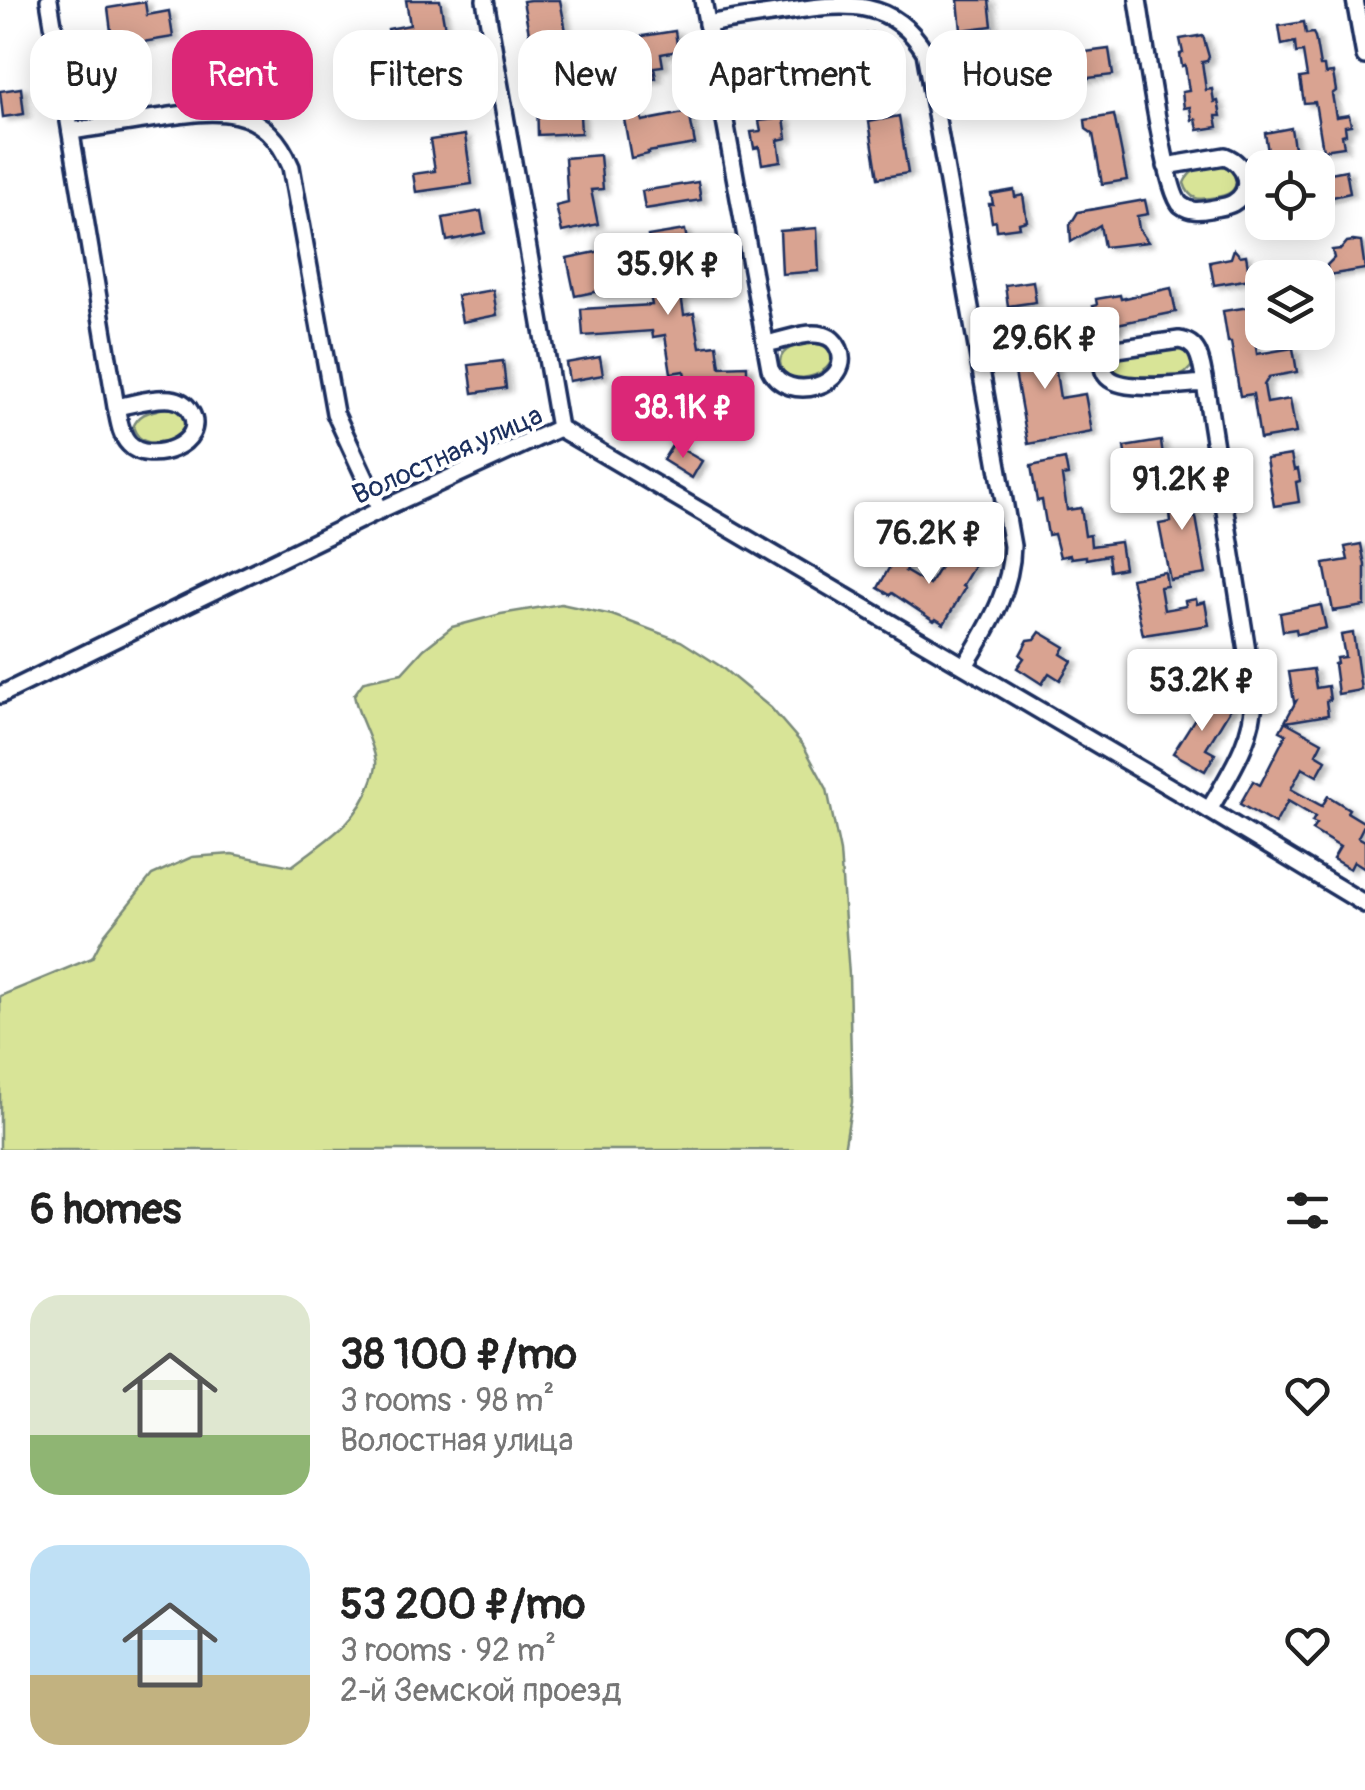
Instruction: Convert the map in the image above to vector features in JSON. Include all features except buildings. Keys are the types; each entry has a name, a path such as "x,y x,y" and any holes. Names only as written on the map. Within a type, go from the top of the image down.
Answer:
{"street":[{"path":"49,0 116,407 126,442 143,452 174,448 183,444 194,428 190,409 173,398 116,407"},
{"path":"485,0 559,428"},
{"path":"702,0 770,369 774,378 791,388 831,380 842,363 837,344 821,334 766,344"},
{"path":"1138,0 1166,166 1176,200 1192,211 1227,206 1236,201 1246,185 1242,166 1225,156 1166,166"},
{"path":"1355,0 1365,56"},
{"path":"707,24 836,4 868,4 908,26 925,52 1012,546 1004,598 965,666"},
{"path":"70,131 217,111 257,123 278,142 291,167 335,413 380,510"},
{"path":"1204,383 1126,386 1106,376 1102,359 1110,350 1179,340 1188,341 1199,354 1204,383 1254,696 1253,719 1245,745 1209,810"},
{"name":"Волостная улица","path":"0,694 559,428 1365,904"}],"green space":[{"path":"1215,165 1233,173 1236,181 1232,191 1211,198 1193,197 1186,189 1186,178 1196,170"},
{"path":"810,343 828,349 831,361 810,377 791,377 780,363 783,354 792,347"},
{"path":"1179,344 1190,350 1194,362 1189,370 1174,378 1128,379 1110,366 1113,356"},
{"path":"164,408 183,417 179,438 152,443 141,439 133,427 136,422 146,413"},
{"path":"561,604 612,615 681,641 720,666 771,708 803,745 827,789 840,852 849,975 852,1102 844,1150 0,1150 0,996 92,958 104,935 152,875 192,857 232,854 292,866 349,820 371,783 376,761 354,695 364,681 402,673 452,627"}]}
